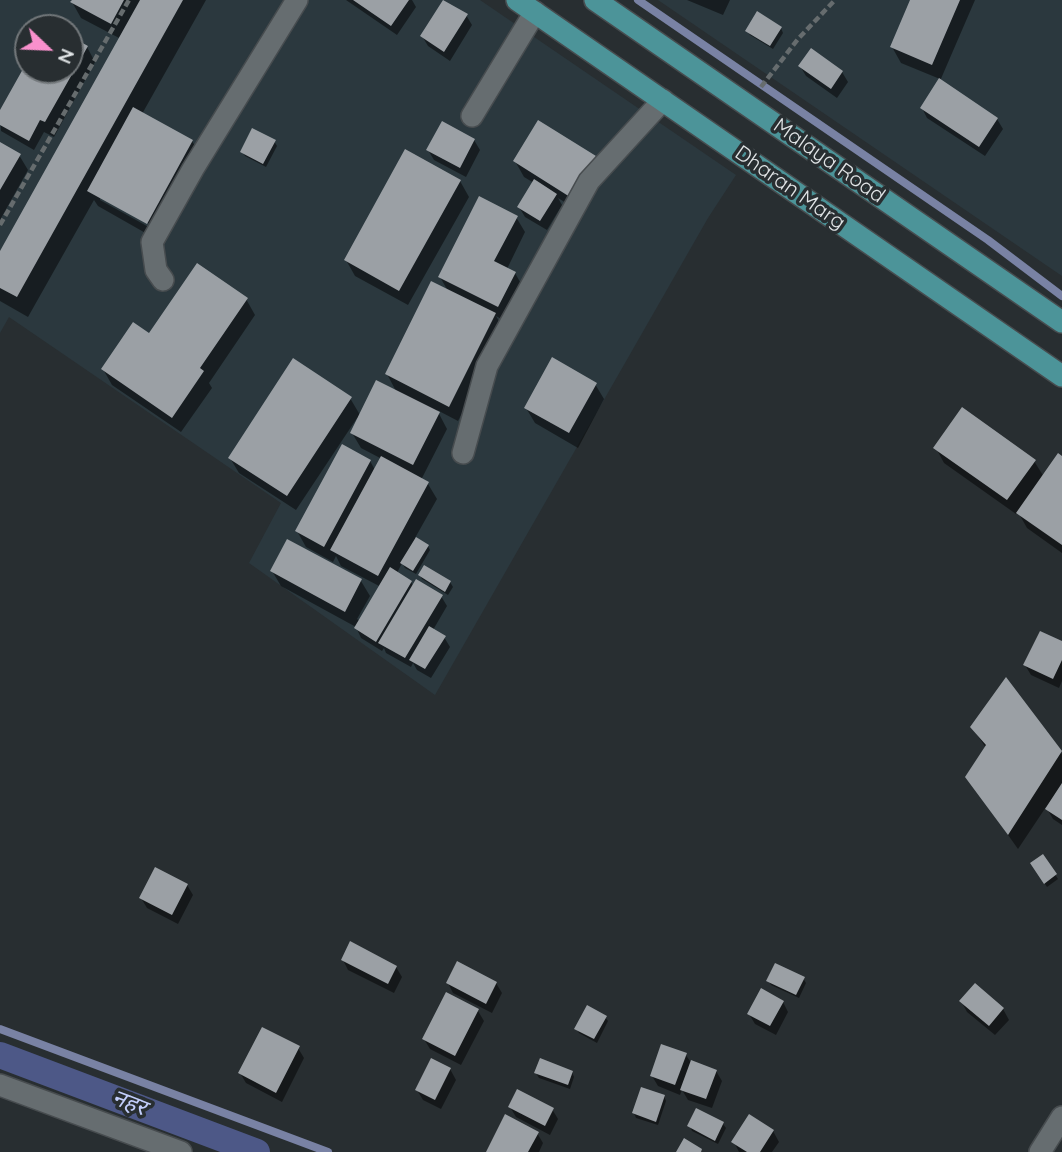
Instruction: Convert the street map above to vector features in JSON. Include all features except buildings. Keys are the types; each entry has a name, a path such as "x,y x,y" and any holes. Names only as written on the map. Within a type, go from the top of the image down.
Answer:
{"main road":[{"name":"Malaya Road","path":"595,0 1062,322"},
{"name":"Dharan Marg","path":"526,6 1062,376"}],"street":[{"path":"163,280 156,270 152,242 192,169 296,0"},
{"path":"472,116 526,6"},
{"path":"463,453 487,366 590,181 663,100"},
{"path":"0,1085 181,1152"},
{"path":"1040,1152 1062,1117"}],"path":[{"path":"0,225 129,0"},
{"path":"747,104 798,39 834,1"}],"shaded area":[{"path":"0,0 480,0 736,175 708,218 435,695 249,563 281,503 9,317 0,333"},
{"path":"658,0 1062,0 1062,276"}],"waterway":[{"path":"638,0 988,240 1062,296"},
{"path":"0,1029 328,1152"},
{"name":"नहर","path":"0,1055 257,1152"}]}
